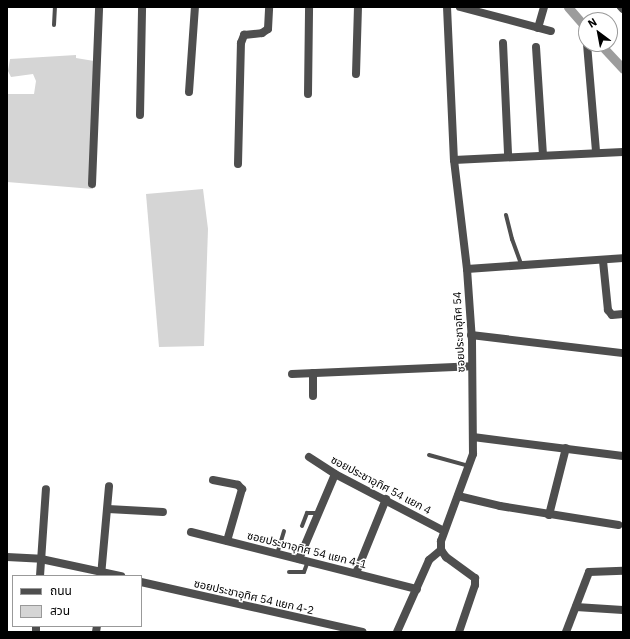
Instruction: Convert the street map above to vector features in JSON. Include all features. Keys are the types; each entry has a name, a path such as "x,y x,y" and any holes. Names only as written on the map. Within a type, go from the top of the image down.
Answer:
{"street":[{"path":"92,184 99,7"},
{"path":"140,115 142,7"},
{"path":"189,92 195,7"},
{"path":"238,164 241,43 244,35 262,33 268,29 268,7"},
{"path":"308,94 309,7"},
{"path":"356,74 358,7"},
{"name":"ซอยประชาอุทิศ 54","path":"441,550 444,531 471,466 473,437 471,335 467,269 454,160 446,7"},
{"path":"460,7 551,32"},
{"path":"538,28 544,7"},
{"path":"503,43 508,155"},
{"path":"536,46 543,154"},
{"path":"588,52 596,152"},
{"path":"454,160 508,155 623,152"},
{"path":"467,269 603,261 623,258"},
{"path":"603,261 608,310 612,315 623,314"},
{"path":"471,335 623,353"},
{"path":"292,374 472,366"},
{"path":"312,396 313,373"},
{"path":"473,437 623,456"},
{"path":"549,515 566,448"},
{"name":"ซอยประชาอุทิศ 54 แยก 4","path":"309,457 335,474 386,499 444,531"},
{"path":"303,560 318,514 335,474"},
{"path":"213,480 238,484 242,489 227,541"},
{"path":"101,573 109,486"},
{"path":"40,575 46,489"},
{"path":"458,496 549,515 618,525"},
{"path":"356,573 386,499"},
{"path":"108,509 163,512"},
{"name":"ซอยประชาอุทิศ 54 แยก 4-1","path":"191,532 417,588"},
{"path":"397,632 432,555 441,550 446,557 475,578 475,585 459,632"},
{"path":"7,557 41,560 114,575"},
{"path":"566,632 589,572 623,571"},
{"name":"ซอยประชาอุทิศ 54 แยก 4-2","path":"142,582 362,632"},
{"path":"576,606 623,610"}],"lane":[{"path":"54,25 55,7"},
{"path":"506,215 512,239 522,266"},
{"path":"429,455 471,466"},
{"path":"302,526 307,513 318,514"},
{"path":"277,554 284,530"},
{"path":"289,572 304,572 303,560"}],"green space":[{"path":"76,55 76,58 100,62 93,189 7,182 7,94 34,94 36,81 33,74 11,77 8,71 10,59"},
{"path":"203,189 208,229 204,346 159,347 146,194"}],"waterway":[{"path":"568,7 578,19"},
{"path":"607,52 623,69"}]}
